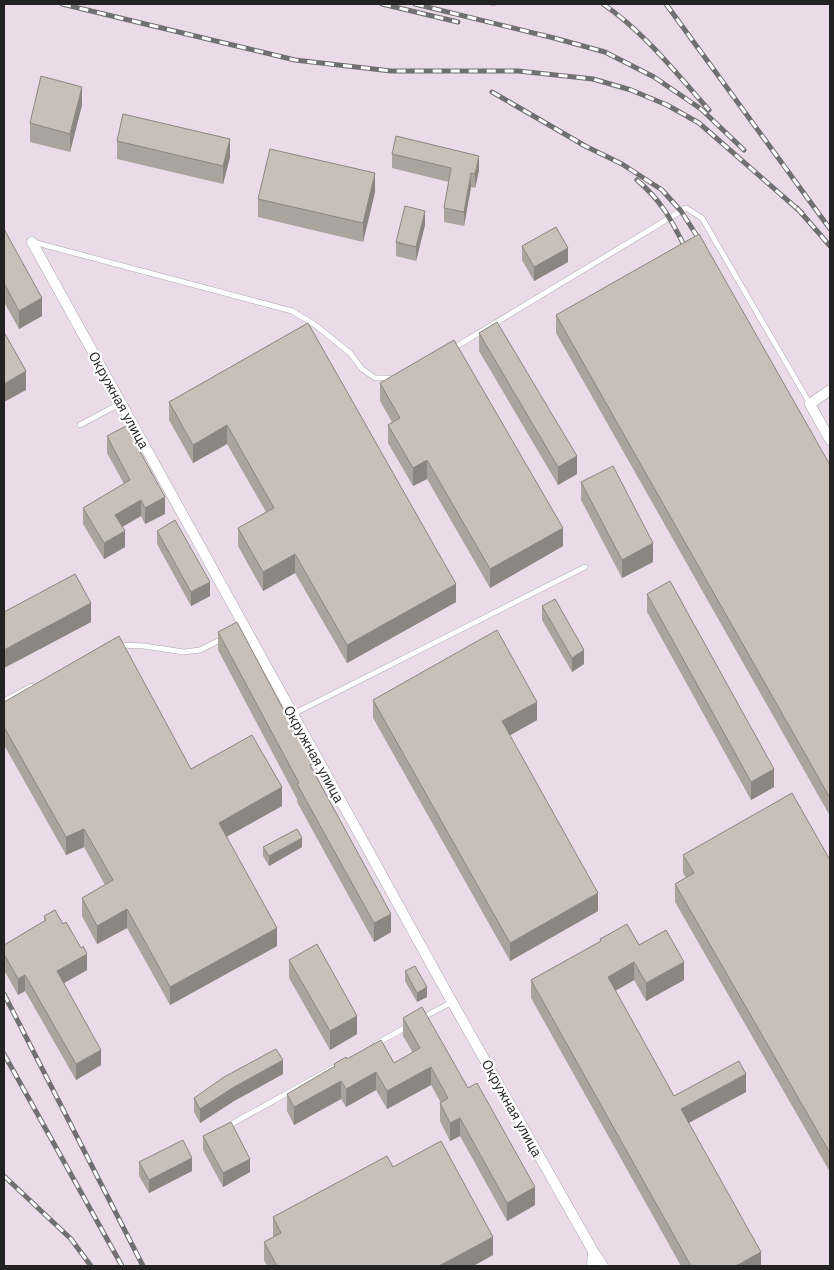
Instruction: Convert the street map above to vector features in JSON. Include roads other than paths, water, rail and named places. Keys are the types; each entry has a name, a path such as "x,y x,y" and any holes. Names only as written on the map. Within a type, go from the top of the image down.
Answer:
{"street":[{"name":"Окружная улица","path":"32,242 121,403 240,629 292,715 452,1002 603,1266"},
{"path":"830,390 810,404 830,440"},
{"path":"592,1266 593,1251"}],"lane":[{"path":"442,354 686,208 702,218 810,404"},
{"path":"32,242 292,311 314,324 350,353 362,369 375,378 394,378"},
{"path":"80,425 121,403"},
{"path":"292,715 585,567"},
{"path":"111,645 144,646 184,652 200,650 226,636"},
{"path":"4,701 37,684"},
{"path":"373,1045 452,1002"},
{"path":"225,1128 347,1060"}],"railway":[{"path":"62,4 295,60 391,71 518,71 593,79 631,90 667,105 699,123 802,213"},
{"path":"382,4 458,22"},
{"path":"415,4 605,52 654,77 701,109 744,150"},
{"path":"603,4 646,40 709,110"},
{"path":"666,4 830,229"},
{"path":"492,92 587,147"},
{"path":"581,144 622,164 662,190 681,211 704,247"},
{"path":"637,180 662,206 689,255"},
{"path":"797,208 830,246"},
{"path":"4,994 143,1266"},
{"path":"4,1054 122,1266"},
{"path":"4,1176 71,1239 91,1266"}]}
